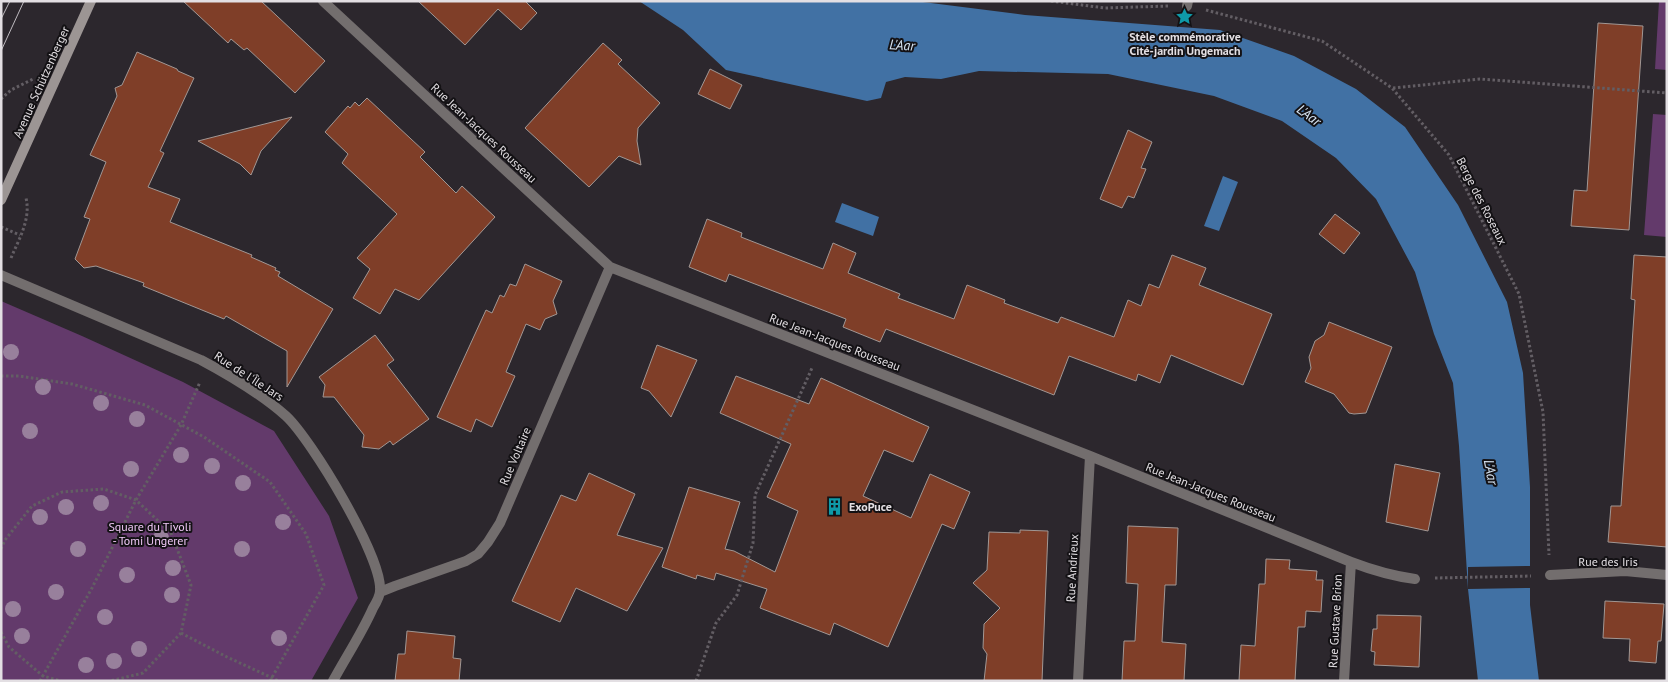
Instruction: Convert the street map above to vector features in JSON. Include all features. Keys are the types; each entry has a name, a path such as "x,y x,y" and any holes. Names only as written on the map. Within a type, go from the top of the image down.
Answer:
{"main road":[{"name":"Avenue Schützenberger","path":"1,200 91,1"}],"street":[{"name":"Rue Jean-Jacques Rousseau","path":"323,1 610,267 1090,456 1376,572 1395,577 1415,579"},
{"name":"Rue Voltaire","path":"380,592 466,561 478,554 488,542 500,523 610,267"},
{"name":"Rue de l'Île Jars","path":"3,276 201,360 232,376 264,398 288,418 310,445 346,504 374,560 380,578 380,592"},
{"name":"Rue Andrieux","path":"1078,681 1090,456"},
{"name":"Rue Gustave Brion","path":"1344,681 1351,562"},
{"name":"Rue des Iris","path":"1550,574 1624,571 1667,575"},
{"path":"333,681 370,616 380,592"}],"path":[{"name":"Berge des Roseaux","path":"1051,1 1105,8 1188,3 1322,41 1392,88 1449,155 1520,294 1544,412 1550,574"},
{"path":"1392,88 1480,79 1667,93"},
{"path":"3,276 27,218 28,208 26,199 15,170"},
{"path":"1,227 20,235"},
{"path":"696,681 716,624 737,596 753,544 755,495 821,349"},
{"path":"40,681 92,588 136,500 181,425 202,378 201,360"},
{"path":"1,376 19,376 72,384 146,405 204,437 270,482 306,534 324,585 271,679"},
{"path":"1,549 3,539 32,506 62,492 104,490 136,500 172,533 191,585 181,633 143,673 110,681"},
{"path":"1415,579 1530,576"},
{"path":"1,632 9,647 43,676 61,681"},
{"path":"181,633 271,679 279,681"}],"green space":[{"path":"1659,1 1667,1 1667,70 1655,69"},
{"path":"1653,114 1667,115 1667,237 1644,235"},
{"name":"Square du Tivoli - Tomi Ungerer","path":"1,301 183,382 274,431 329,516 358,598 311,681 1,681"}],"water":[{"name":"L'Aar","path":"639,1 915,1 1025,15 1220,30 1294,56 1356,89 1405,127 1458,205 1507,302 1523,373 1530,487 1530,605 1539,681 1478,681 1468,589 1453,383 1434,334 1415,272 1376,199 1336,158 1282,121 1214,96 1108,74 979,71 941,79 905,77 886,82 881,98 867,101 726,70 683,30"},
{"path":"1223,176 1238,182 1219,231 1204,226"},
{"path":"842,203 879,217 873,236 835,222"}],"pier":[{"path":"1530,566 1530,588 1468,589 1468,567"}],"building":[{"path":"183,1 261,1 325,61 295,93 247,48 244,50 231,39 228,43"},
{"path":"418,1 525,1 537,13 521,30 498,9 465,45"},
{"path":"1598,23 1643,26 1629,230 1571,226 1574,190 1587,191"},
{"path":"603,43 622,60 618,64 660,103 638,128 637,141 641,165 619,156 589,187 525,128"},
{"path":"137,52 194,78 160,151 164,153 148,187 180,199 170,222 252,255 251,257 276,268 275,270 280,272 278,276 333,309 287,387 287,351 226,316 224,319 143,286 144,283 96,266 84,268 75,259 90,219 84,217 106,162 90,155 117,96 115,88 122,85"},
{"path":"710,69 742,85 730,109 698,94"},
{"path":"367,98 425,152 420,157 456,193 462,186 495,217 419,300 395,289 380,314 353,298 370,269 357,258 397,214 342,163 348,154 325,132 348,106 350,108 355,102 359,106"},
{"path":"292,117 261,151 251,175 240,164 198,141"},
{"path":"1128,130 1152,142 1141,168 1146,169 1134,198 1128,196 1122,208 1100,199"},
{"path":"1335,214 1360,233 1344,254 1319,234"},
{"path":"707,219 742,233 741,237 823,269 833,243 856,253 848,273 900,294 898,298 954,319 967,285 1005,300 1004,303 1058,323 1061,317 1114,337 1128,300 1141,306 1149,284 1159,288 1172,255 1206,268 1199,285 1272,314 1243,385 1171,355 1160,383 1138,374 1136,381 1069,356 1054,395 886,329 880,342 843,327 846,319 729,274 726,282 689,267"},
{"path":"1634,255 1667,257 1667,547 1608,542 1611,506 1621,506 1635,300 1631,299"},
{"path":"525,264 562,281 553,301 557,314 545,319 540,330 526,324 506,372 515,376 492,427 476,419 471,432 437,417 486,310 492,313 500,295 504,297 510,284 516,286"},
{"path":"1329,322 1392,347 1366,413 1349,413 1334,394 1305,382 1311,368 1309,357 1315,341 1324,335"},
{"path":"375,335 394,360 387,365 429,419 393,445 390,441 379,449 362,447 364,435 334,397 323,397 325,385 319,377"},
{"path":"657,345 697,360 671,417 649,391 641,388"},
{"path":"736,376 809,404 821,378 929,427 913,462 884,450 863,496 911,518 930,474 970,492 954,529 942,524 888,647 834,623 830,635 760,608 767,589 716,573 714,580 697,575 696,579 662,567 689,487 740,502 725,549 734,551 775,572 798,511 767,497 791,444 720,413"},
{"path":"1395,464 1440,473 1428,531 1386,522"},
{"path":"589,473 635,494 617,535 663,548 627,611 576,588 560,622 512,601 561,495 576,501"},
{"path":"1128,526 1178,528 1176,585 1165,585 1162,642 1186,644 1184,681 1122,681 1124,641 1135,641 1138,584 1126,583"},
{"path":"1020,530 1048,531 1042,681 984,681 987,654 983,648 984,624 1000,608 973,583 987,570 989,532 1020,533"},
{"path":"1266,559 1290,560 1289,569 1317,571 1316,580 1323,580 1321,612 1306,611 1305,627 1298,627 1295,681 1239,681 1241,645 1255,646 1259,584 1265,584"},
{"path":"1605,601 1664,604 1661,641 1658,641 1656,663 1629,661 1630,639 1603,638"},
{"path":"1377,615 1421,616 1419,667 1374,665 1375,652 1371,651 1373,629 1377,629"},
{"path":"407,631 455,636 453,658 461,659 459,681 395,681 398,654 405,654"}],"tram line":[{"path":"1,19 10,1"},
{"path":"1,51 24,1"}],"place":[{"name":"Stèle commémorative Cité-jardin Ungemach","path":"1185,17"},
{"name":"ExoPuce","path":"835,506"}]}
